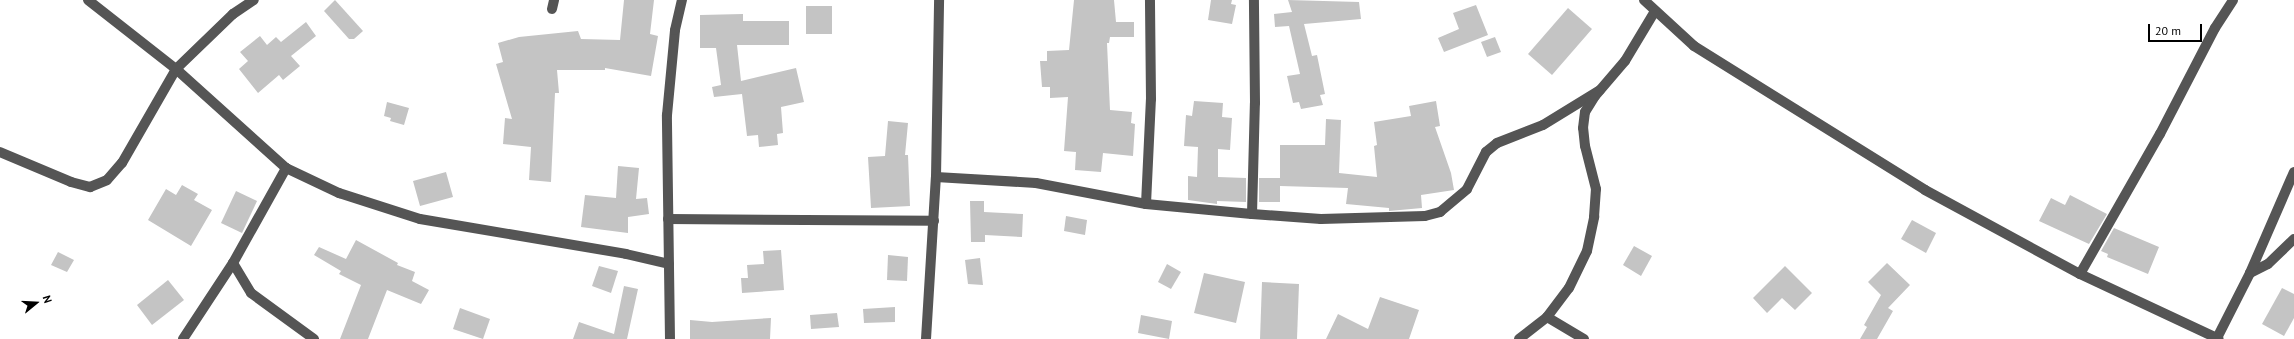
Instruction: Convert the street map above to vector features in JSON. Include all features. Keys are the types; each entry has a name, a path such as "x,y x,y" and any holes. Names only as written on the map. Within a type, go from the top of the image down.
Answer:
{"street":[{"path":"88,0 176,69 286,168 378,208 420,219 626,254 669,264"},
{"path":"0,152 71,182 90,187 107,180 122,163 176,69 233,14 254,0"},
{"path":"670,339 668,219 669,76 675,30 682,0"},
{"path":"926,339 936,177 939,0"},
{"path":"1146,204 1151,99 1150,0"},
{"path":"1252,214 1255,103 1254,0"},
{"path":"2080,274 2160,134 2214,28 2233,0"},
{"path":"1645,1 1694,46 1919,186 2080,274 2218,338 2250,273 2294,172"},
{"path":"1519,339 1547,317 1569,288 1587,251 1594,217 1596,189 1583,128 1585,112 1600,90 1625,61 1655,11"},
{"path":"936,177 1036,183 1146,204 1252,214 1335,219 1425,216 1440,212 1467,189 1486,152 1491,148 1543,125 1600,90"},
{"path":"183,339 233,263 286,168"},
{"path":"668,219 934,221"},
{"path":"2250,273 2268,264 2294,240"},
{"path":"233,263 251,293 314,339"},
{"path":"1547,317 1584,339"}],"building":[{"path":"335,0 363,31 354,39 349,39 324,11"},
{"path":"624,0 654,0 650,34 658,36 651,76 605,68 605,70 557,70 559,93 555,93 551,182 529,180 531,147 503,144 505,118 512,119 496,64 503,62 498,43 519,37 578,31 581,39 620,40"},
{"path":"1074,0 1114,0 1116,22 1134,22 1134,37 1110,37 1109,43 1107,43 1110,110 1132,112 1131,123 1135,124 1133,156 1103,153 1101,172 1075,170 1076,152 1064,151 1068,97 1050,98 1050,87 1042,87 1040,61 1047,61 1047,51 1069,50"},
{"path":"1211,0 1232,0 1231,4 1236,5 1232,24 1208,20"},
{"path":"1288,0 1359,2 1361,19 1304,24 1312,56 1317,55 1325,94 1320,95 1323,105 1301,109 1299,102 1293,103 1287,76 1300,74 1289,26 1275,27 1274,14 1292,12"},
{"path":"1476,5 1488,35 1444,52 1438,38 1459,29 1453,13"},
{"path":"806,6 832,6 832,34 806,34"},
{"path":"1568,8 1592,29 1552,75 1528,54"},
{"path":"743,14 743,21 789,21 789,45 737,45 741,81 796,68 804,102 781,107 783,133 777,134 778,145 759,147 758,135 747,136 742,94 714,97 712,87 721,85 716,48 700,48 700,15"},
{"path":"306,22 316,36 291,56 300,66 283,80 279,75 258,93 239,69 248,61 240,52 260,36 267,45 276,37 281,42"},
{"path":"1495,37 1501,52 1487,57 1481,42"},
{"path":"1194,101 1223,103 1222,117 1232,118 1230,150 1218,149 1218,177 1246,178 1246,202 1217,201 1217,204 1188,200 1188,176 1197,177 1198,147 1184,146 1186,115 1192,116"},
{"path":"1436,101 1440,126 1435,127 1451,173 1454,190 1421,195 1422,208 1389,211 1389,208 1346,204 1348,188 1280,186 1280,202 1259,202 1259,178 1280,178 1280,145 1325,145 1326,119 1341,120 1339,173 1377,177 1374,146 1377,145 1374,122 1411,116 1409,106"},
{"path":"387,102 409,108 404,125 390,121 391,118 384,116"},
{"path":"888,121 908,123 905,155 908,155 910,206 871,208 868,157 885,156"},
{"path":"618,166 639,168 636,199 647,198 649,214 628,217 628,233 581,227 585,195 616,198"},
{"path":"446,172 453,197 420,206 413,181"},
{"path":"182,185 198,194 194,200 212,210 191,246 148,220 166,189 176,195"},
{"path":"236,191 257,201 242,233 221,223"},
{"path":"2070,195 2107,214 2089,244 2039,221 2051,198 2065,205"},
{"path":"970,201 984,201 984,212 1023,214 1022,237 985,235 985,242 971,242"},
{"path":"1066,216 1087,220 1085,235 1064,231"},
{"path":"1912,220 1936,233 1926,253 1901,239"},
{"path":"2114,228 2159,247 2148,274 2107,257 2108,254 2101,251"},
{"path":"356,240 398,263 397,265 415,272 412,281 429,290 421,304 387,290 368,339 340,339 361,285 339,274 341,271 314,255 319,247 346,259"},
{"path":"1634,246 1652,256 1641,276 1623,265"},
{"path":"781,250 784,290 742,293 741,278 748,278 747,265 764,264 763,251"},
{"path":"58,252 74,260 67,272 51,265"},
{"path":"888,255 908,257 907,281 887,280"},
{"path":"980,258 983,285 968,284 965,260"},
{"path":"1887,263 1910,285 1888,308 1893,311 1877,339 1860,339 1867,327 1864,325 1881,295 1868,282"},
{"path":"1167,264 1181,272 1171,289 1158,282"},
{"path":"599,266 618,271 611,293 592,286"},
{"path":"1785,266 1812,293 1795,310 1782,298 1767,313 1753,298"},
{"path":"1204,273 1245,282 1236,323 1194,313"},
{"path":"168,280 184,300 152,325 137,305"},
{"path":"1262,282 1299,284 1297,339 1260,339"},
{"path":"624,286 638,289 627,339 573,339 579,322 614,334"},
{"path":"2282,288 2294,294 2294,318 2284,336 2262,324"},
{"path":"1380,297 1419,310 1409,339 1326,339 1338,314 1368,329"},
{"path":"895,307 895,322 864,323 863,309"},
{"path":"460,308 490,319 483,339 453,329"},
{"path":"837,313 839,327 811,329 810,315"},
{"path":"1141,315 1172,321 1169,339 1138,333"},
{"path":"771,318 770,339 690,339 690,320 712,322"}]}
